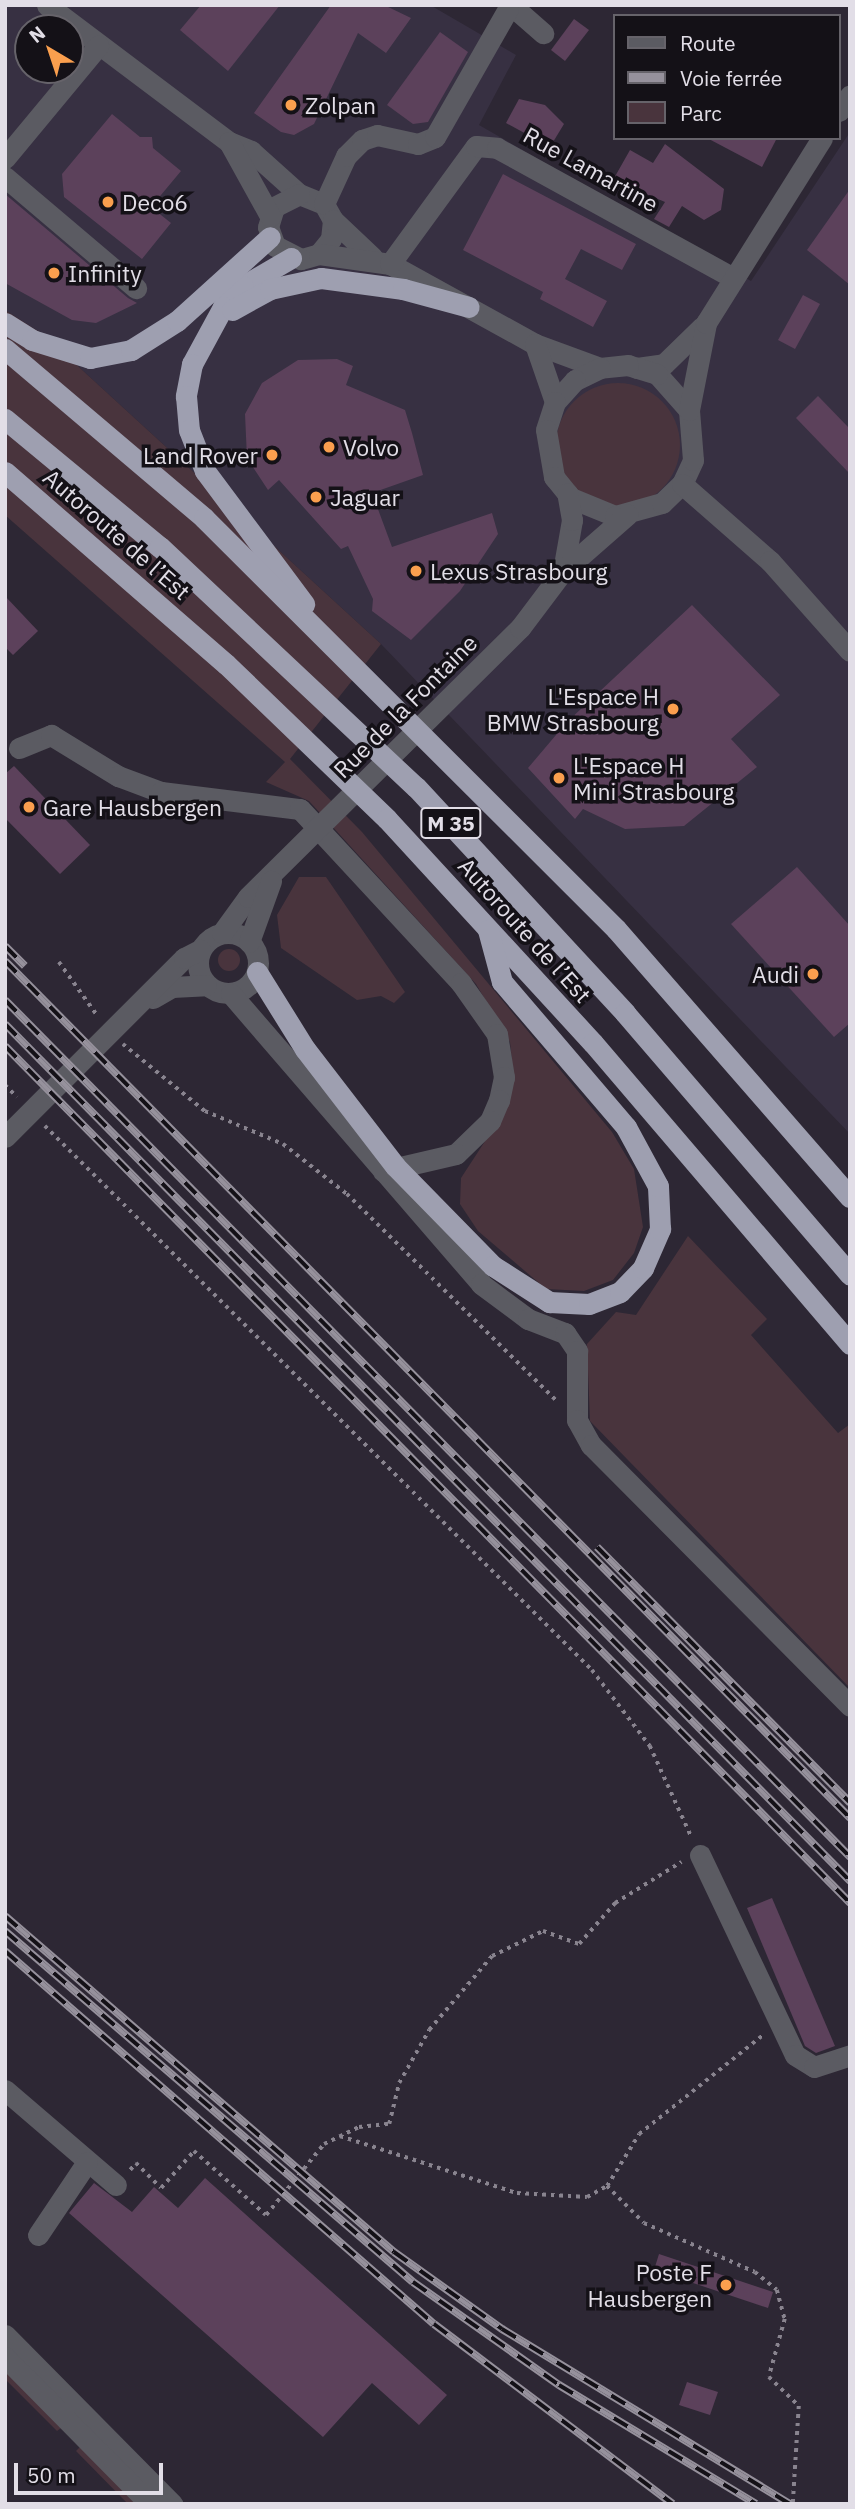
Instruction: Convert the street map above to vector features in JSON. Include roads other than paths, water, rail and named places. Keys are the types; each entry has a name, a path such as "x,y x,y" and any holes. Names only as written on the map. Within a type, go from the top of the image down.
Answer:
{"highway":[{"path":"5,323 32,340 90,358 131,350 177,321 270,227"},
{"path":"291,258 243,286 208,328 186,396 195,449 217,488 352,667"},
{"path":"208,328 261,293 321,278 403,289 469,307"},
{"path":"5,349 204,518 616,929 850,1197"},
{"name":"Autoroute de l’Est","path":"5,419 160,547 416,787 625,1013 850,1275"},
{"name":"Autoroute de l’Est","path":"5,472 254,690 488,928 850,1343"},
{"path":"257,972 305,1049 389,1168 493,1266 549,1302 589,1304 620,1292 654,1250 662,1210 650,1165 626,1127 502,982 488,928"}],"street":[{"path":"47,5 229,142 251,151 299,194 329,212 381,261 535,344 600,368 637,368 664,364 706,323 732,277 821,140"},
{"path":"319,254 331,239 329,212 346,156 362,140 377,135 418,145 435,137 509,7 543,33"},
{"path":"5,158 98,46"},
{"path":"229,142 270,227 291,258 319,254 381,261"},
{"name":"Rue Lamartine","path":"381,261 476,146 496,148 732,277"},
{"path":"5,177 136,288"},
{"path":"270,227 282,199 299,194"},
{"path":"706,323 690,410 696,438 682,484 770,561 850,651"},
{"path":"535,344 555,402 546,455 567,493 572,520 563,571"},
{"path":"555,402 575,380 600,368"},
{"path":"637,368 672,385 690,410"},
{"name":"Rue de la Fontaine","path":"5,1137 139,1005 222,933 276,871 456,693 563,571 628,514 662,503 682,484"},
{"name":"Rue de la Fontaine","path":"567,493 591,510 628,514"},
{"path":"19,748 51,735 118,776 162,792 300,809 461,983 497,1034 504,1077 499,1100 490,1121 456,1154 389,1168"},
{"name":"Rue de la Fontaine","path":"249,942 276,871"},
{"path":"222,933 249,942 257,972 247,987 232,994 389,1168 481,1284 528,1319 565,1333 577,1352 576,1413 591,1445 850,1706"},
{"path":"200,950 197,968 206,985"},
{"name":"Rue de la Fontaine","path":"139,1005 172,987 206,985 232,994"},
{"path":"700,1855 779,2023 806,2064 825,2066 850,2055"},
{"path":"5,2090 116,2185"},
{"path":"38,2235 87,2162"},
{"path":"5,2335 172,2504"},
{"path":"5,2357 150,2504"}],"railway":[{"path":"5,946 25,966"},
{"path":"5,961 850,1818"},
{"path":"5,1000 850,1857"},
{"path":"5,1024 850,1881"},
{"path":"5,1046 850,1903"},
{"path":"597,1547 850,1803"},
{"path":"5,1916 394,2252 502,2329 790,2504"},
{"path":"5,1931 413,2282 559,2385 756,2504"},
{"path":"5,1951 434,2324 673,2504"}],"place":[{"name":"Zolpan","path":"291,105"},
{"name":"Deco6","path":"108,202"},
{"name":"Infinity","path":"54,273"},
{"name":"Volvo","path":"329,447"},
{"name":"Land Rover","path":"272,455"},
{"name":"Jaguar","path":"316,497"},
{"name":"Lexus Strasbourg","path":"416,571"},
{"name":"L'Espace H BMW Strasbourg","path":"673,709"},
{"name":"L'Espace H Mini Strasbourg","path":"559,778"},
{"name":"Gare Hausbergen","path":"29,807"},
{"name":"Audi","path":"813,974"},
{"name":"Poste F Hausbergen","path":"726,2285"}]}
